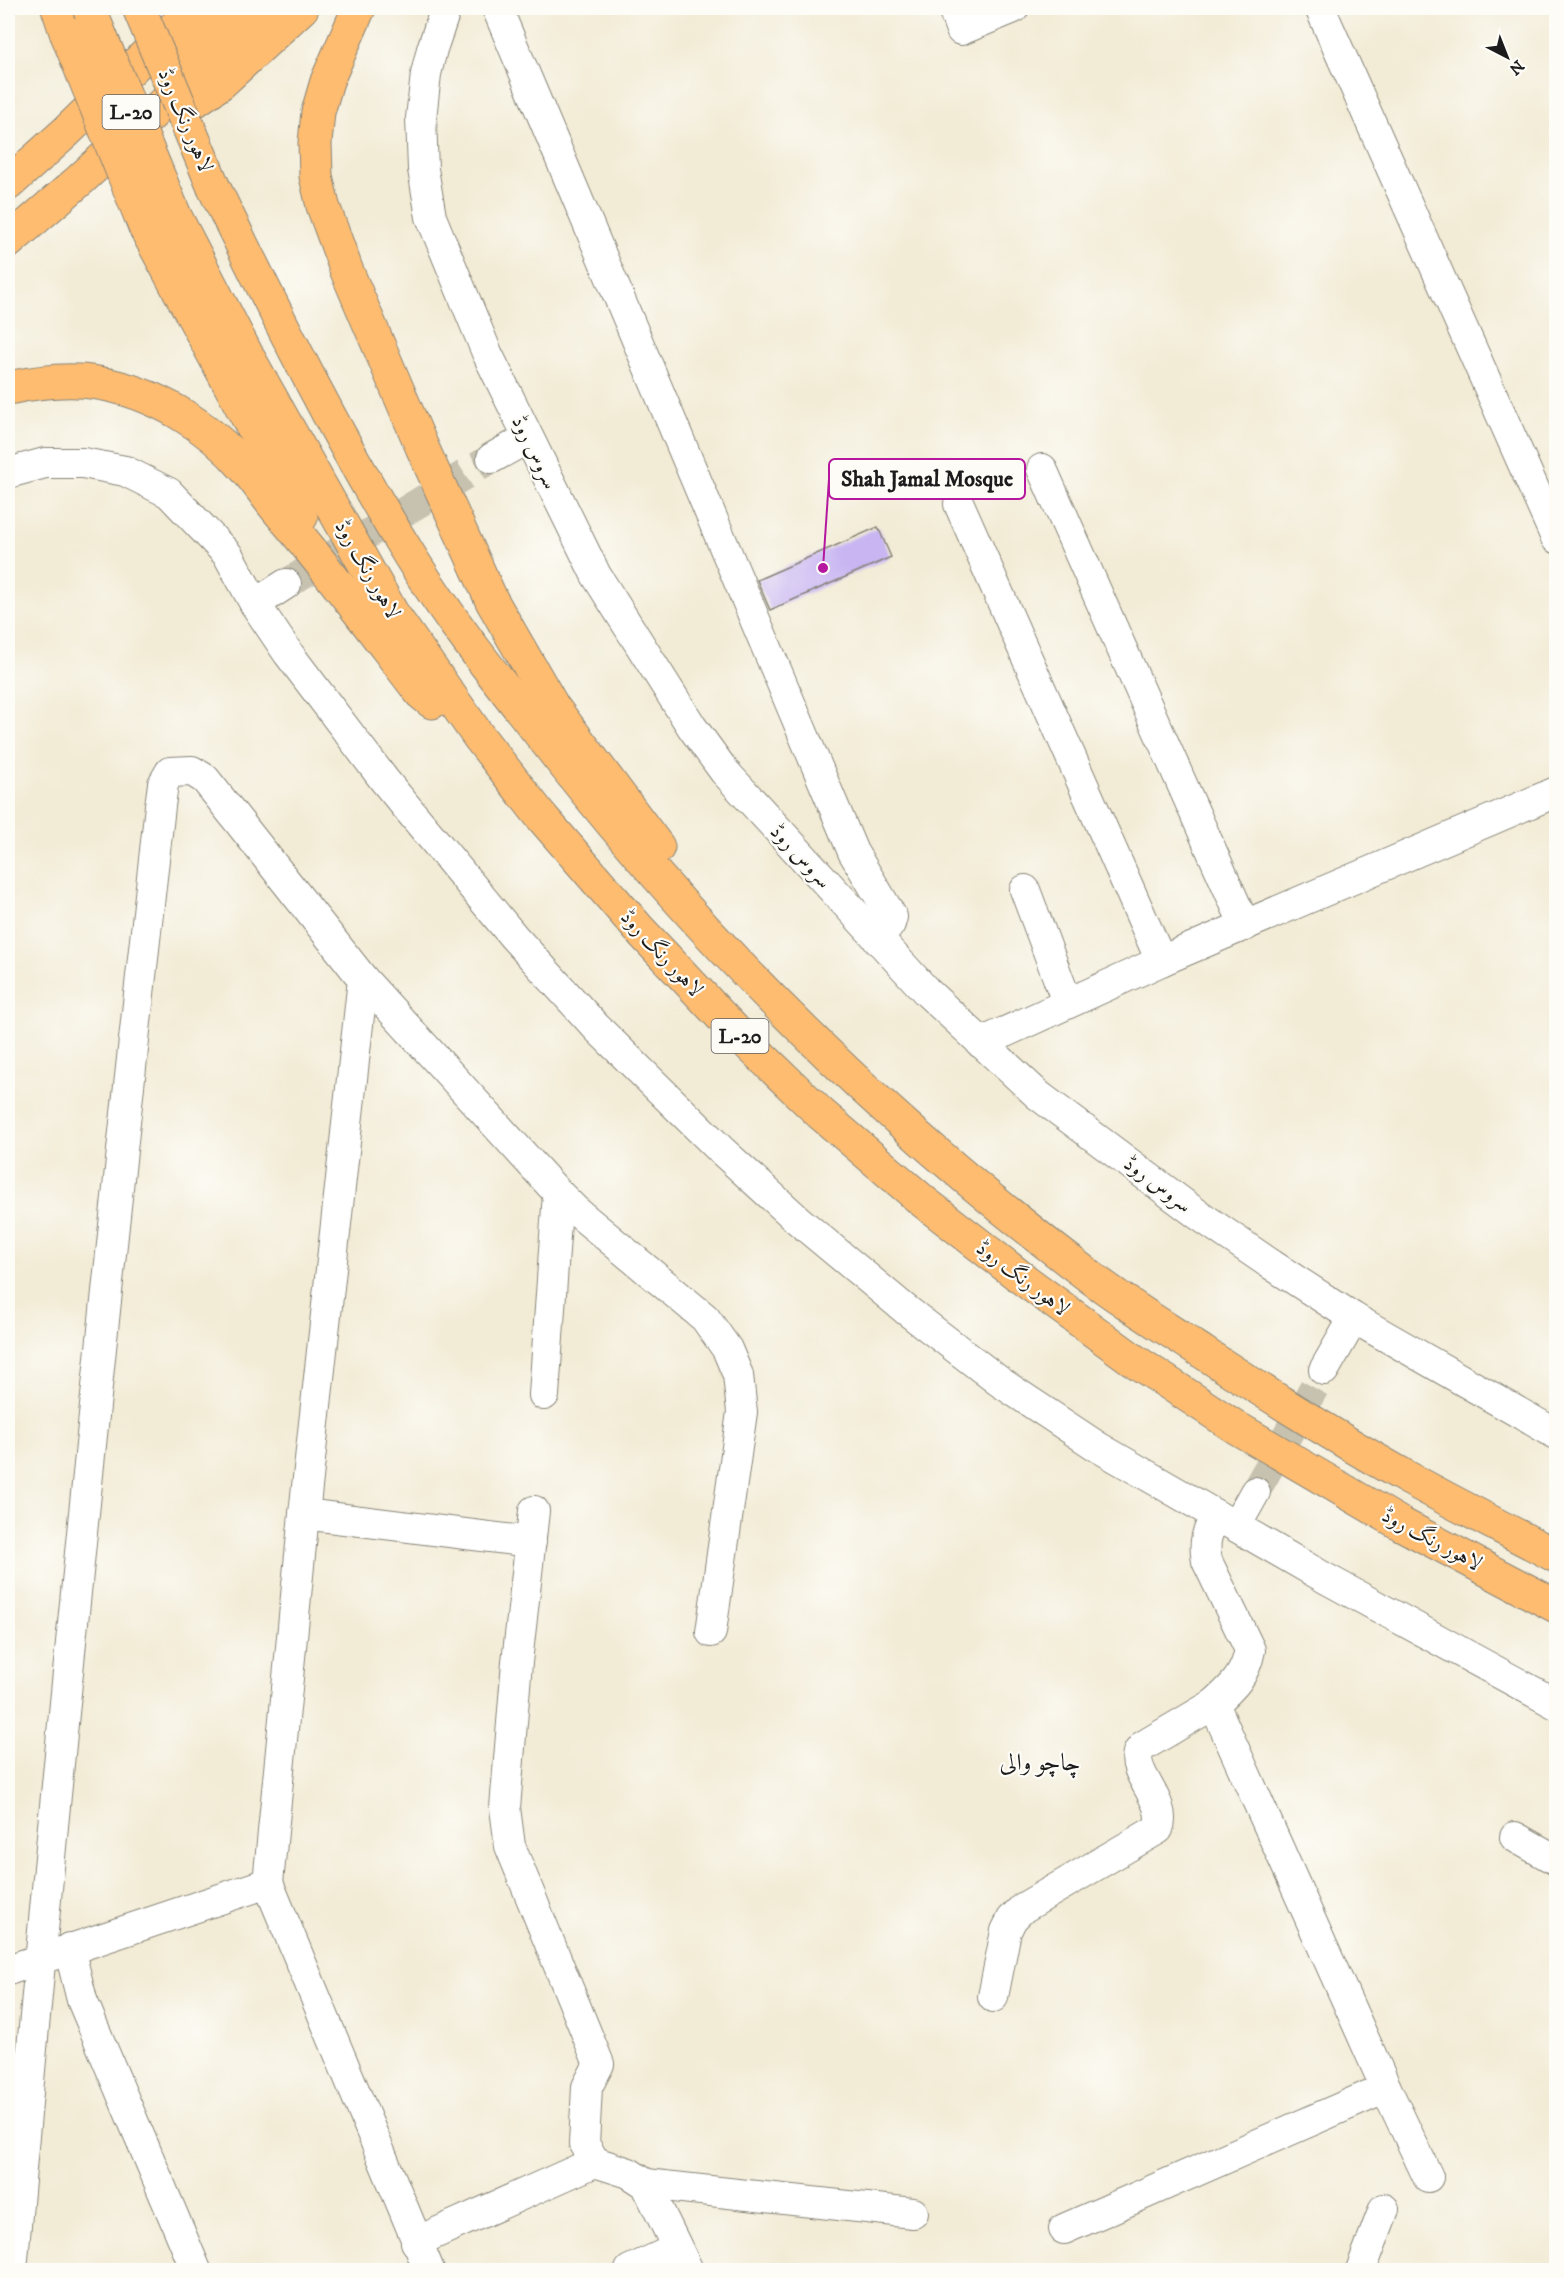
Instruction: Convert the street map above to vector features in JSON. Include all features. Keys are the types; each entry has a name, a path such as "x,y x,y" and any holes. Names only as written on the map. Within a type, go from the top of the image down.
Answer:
{"main road":[{"name":"لاہور رنگ روڈ","path":"89,8 160,221 248,357 392,613 479,737 562,841 638,928 708,1003 820,1113 924,1202 1132,1359 1237,1428 1401,1524 1557,1606"},
{"name":"لاہور رنگ روڈ","path":"139,8 214,188 276,315 333,423 414,564 488,667 660,881 841,1066 947,1162 1094,1280 1324,1429 1410,1479 1557,1556"},
{"path":"8,184 65,133 194,8"},
{"path":"65,133 188,43 228,8"},
{"path":"8,242 80,180 267,8"},
{"path":"80,180 222,82 302,8"},
{"path":"327,81 320,64 341,8"},
{"path":"359,8 327,81 318,112 315,143 316,176 323,206 346,269 422,447 492,601 553,706 653,839 720,944"},
{"path":"327,81 352,68 372,15 370,8"},
{"path":"62,20 160,221 226,379 294,499 320,560"},
{"path":"8,388 38,382 96,383 128,390 177,412 203,429 244,467 320,560 421,693 479,737"}],"street":[{"name":"سروس روڈ","path":"446,8 432,49 423,95 421,143 431,217 487,353 596,575 692,727 731,779 927,992 1038,1095 1196,1213 1269,1263 1354,1318 1557,1434"},
{"path":"497,8 853,852 892,916 890,924 878,940"},
{"path":"953,8 961,30 1014,8"},
{"path":"1320,8 1555,528"},
{"path":"492,458 528,438"},
{"path":"8,473 45,463 83,463 125,471 169,493 228,555 255,604 288,653 385,781 514,937 596,1028 720,1149 799,1221 905,1309 1000,1382 1098,1447 1336,1583 1557,1704"},
{"path":"1042,469 1245,926"},
{"path":"959,504 1161,961"},
{"path":"255,604 286,584"},
{"path":"12,2271 39,1960 133,1041 163,784 170,772 192,771 205,779 363,979 558,1193 576,1211 705,1318 727,1349 738,1375 742,1412 711,1632"},
{"path":"981,1043 1161,961 1557,792"},
{"path":"1025,890 1067,1002"},
{"path":"363,979 304,1514 268,1883 429,2271"},
{"path":"544,1395 558,1193"},
{"path":"1324,1371 1354,1318"},
{"path":"993,1997 1006,1931 1012,1919 1023,1908 1158,1829 1161,1821 1160,1811 1138,1764 1138,1753 1143,1746 1214,1704 1239,1679 1247,1665 1250,1650 1207,1561 1204,1546 1208,1531 1226,1521 1255,1492"},
{"path":"534,1511 517,1662 505,1808 510,1846 599,2064 588,2087 584,2144 595,2162 628,2173 646,2184 913,2213"},
{"path":"304,1514 531,1542"},
{"path":"1214,1704 1428,2177"},
{"path":"1515,1837 1557,1860"},
{"path":"8,1970 268,1883"},
{"path":"69,1948 82,2000 196,2271"},
{"path":"1064,2229 1386,2088"},
{"path":"416,2241 595,2162"},
{"path":"630,2271 682,2260 646,2184"},
{"path":"1361,2271 1384,2209"}],"building":[{"path":"878,527 891,557 770,610 757,580"}],"tunnel":[{"path":"286,584 492,458"},
{"path":"1255,1492 1324,1370"}],"place":[{"name":"Shah Jamal Mosque","path":"823,568"}],"district":[{"name":"چاچو والی","path":"1040,1762"}]}
